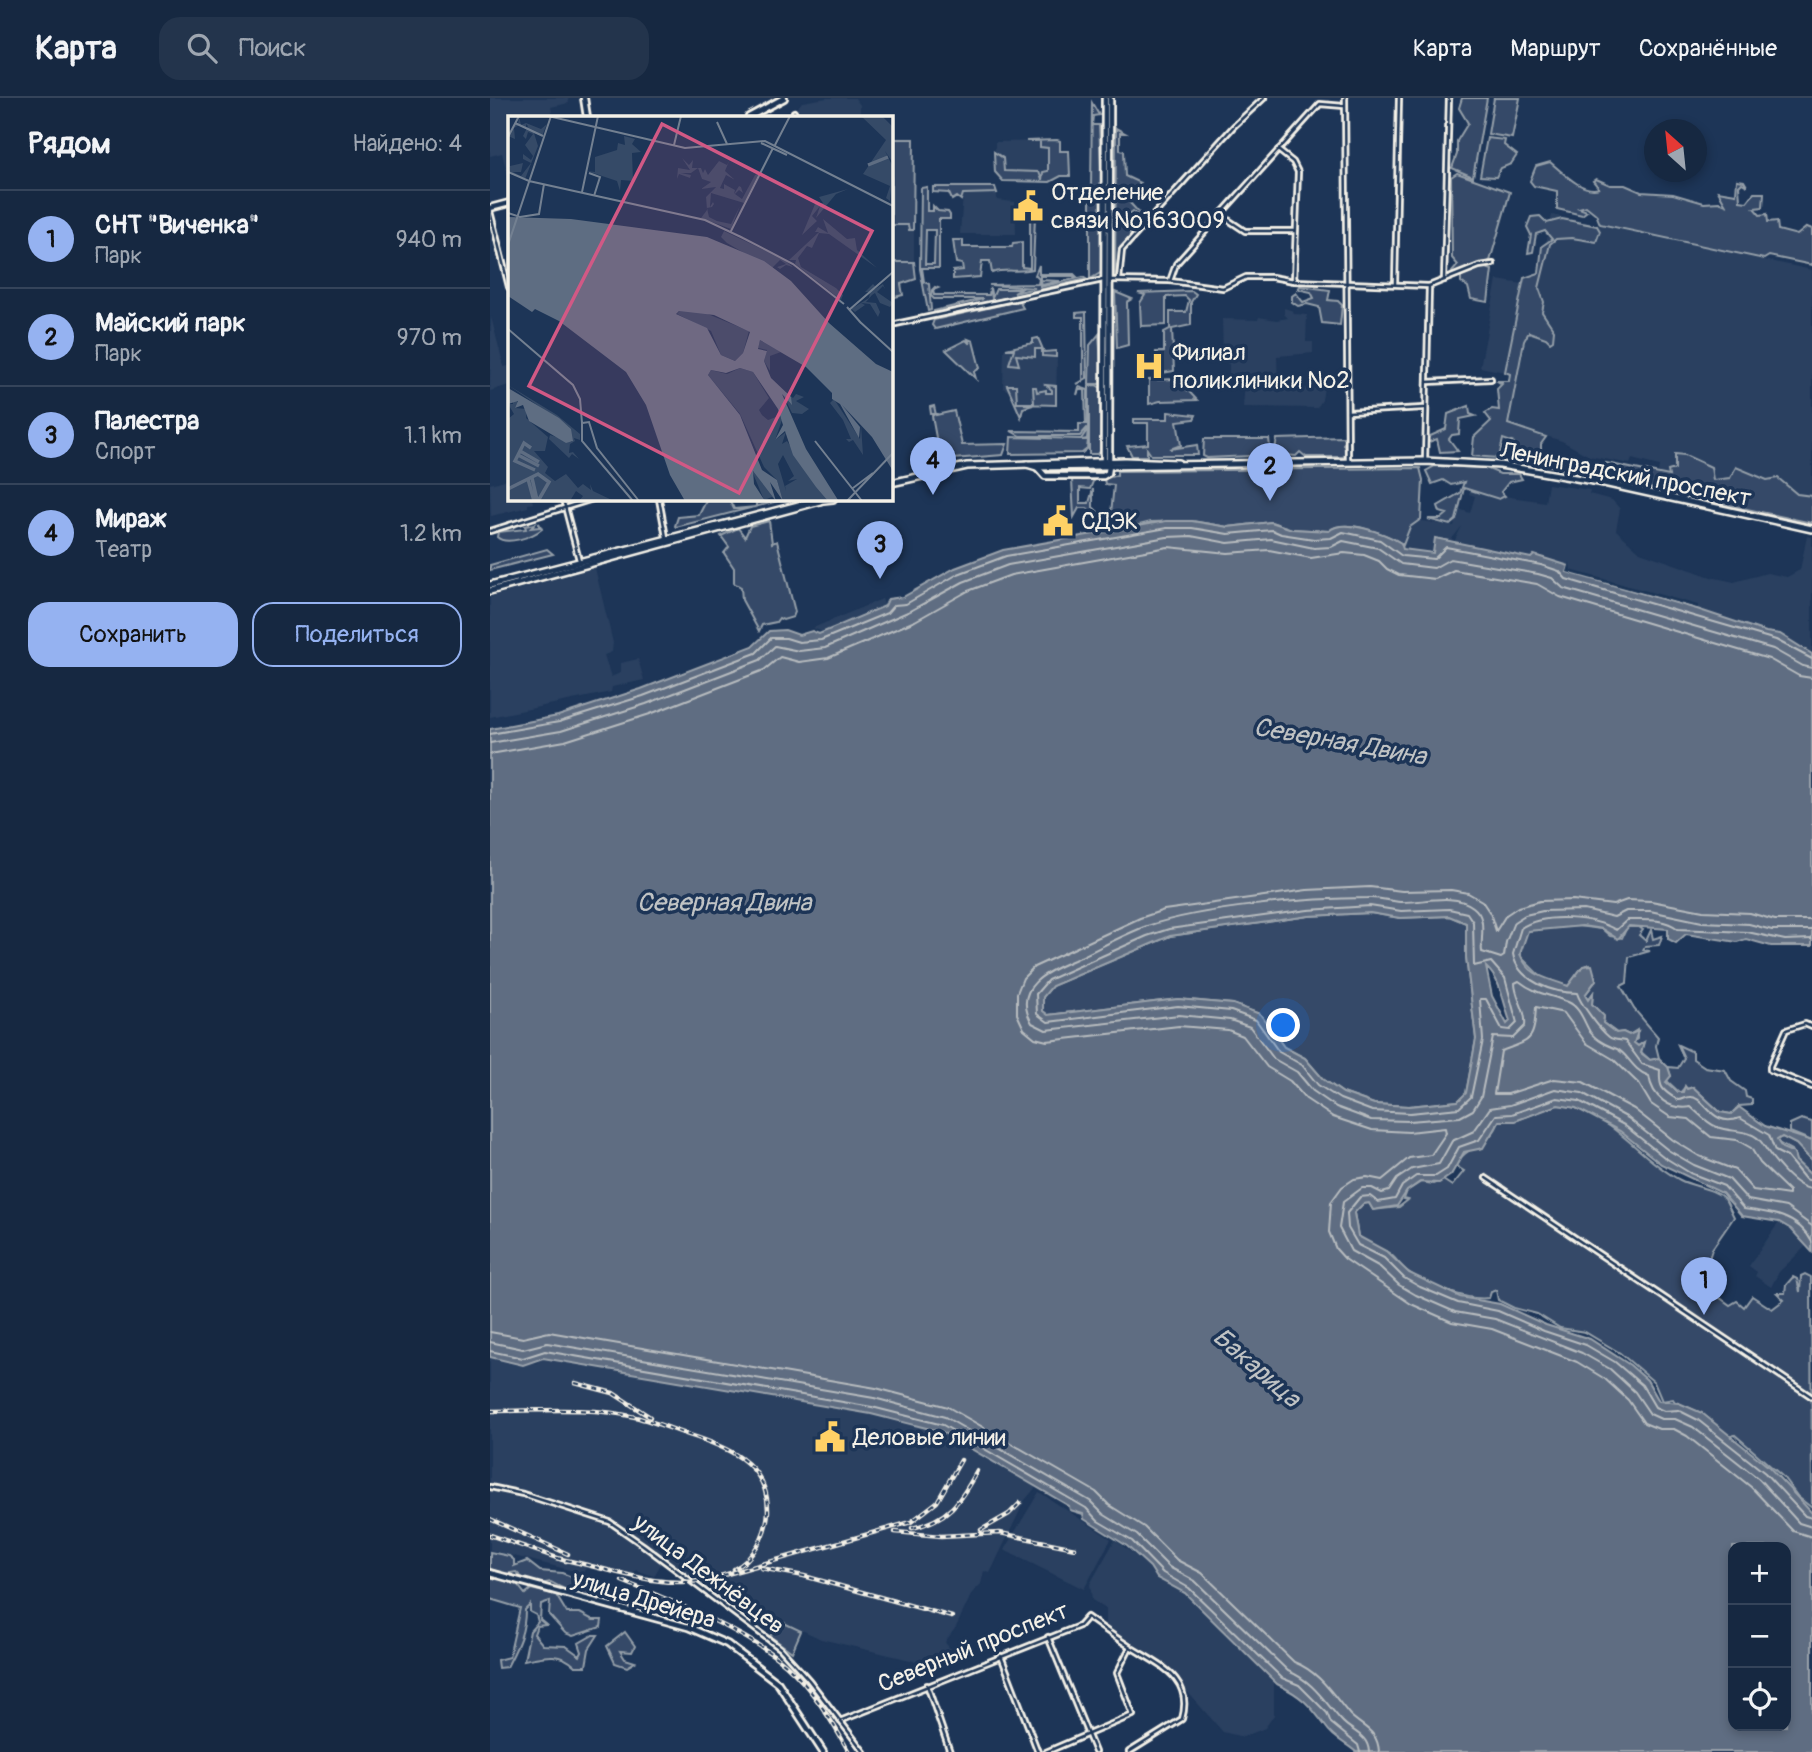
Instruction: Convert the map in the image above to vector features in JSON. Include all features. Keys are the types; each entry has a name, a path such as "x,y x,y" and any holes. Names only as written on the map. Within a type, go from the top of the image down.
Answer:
{"main road":[{"path":"584,98 587,116"},
{"path":"751,116 785,98"},
{"path":"1037,467 1045,476 1102,476 1108,473 1107,98"},
{"path":"490,210 508,203"},
{"name":"Ленинградский проспект","path":"892,483 959,467 1027,464 1425,461 1520,467 1812,529"},
{"name":"Ленинградский проспект","path":"1027,464 1037,467 1107,463"},
{"path":"490,585 580,564 820,500"},
{"path":"490,591 580,564"},
{"name":"улица Дрейера","path":"490,1573 688,1627 727,1644 778,1683 823,1752"}],"street":[{"path":"1119,280 1122,250 1234,126 1264,98"},
{"path":"1345,98 1348,462"},
{"path":"1395,284 1399,98"},
{"path":"1444,280 1450,98"},
{"path":"1170,281 1176,264 1320,104 1345,106"},
{"path":"794,112 796,116"},
{"path":"1278,150 1293,162 1298,172 1294,281"},
{"path":"490,210 508,283"},
{"path":"1221,215 1245,231 1295,231"},
{"path":"892,325 1107,280 1170,281 1223,288 1246,277 1272,277 1294,281 1429,286 1493,264"},
{"path":"1425,461 1429,286"},
{"path":"1426,382 1491,379"},
{"path":"1348,412 1426,408"},
{"path":"563,500 580,564"},
{"path":"490,530 589,500"},
{"path":"659,500 667,541"},
{"path":"1812,1027 1805,1024 1786,1030 1772,1059 1770,1070 1812,1087"},
{"path":"1486,1178 1812,1396"},
{"name":"улица Дежнёвцев","path":"490,1487 572,1509 616,1527 780,1648 809,1679 864,1752"},
{"name":"Северный проспект","path":"840,1721 1079,1626 1087,1617 1163,1667 1181,1685 1186,1705 1181,1719 1129,1752"},
{"path":"1048,1637 1095,1752"},
{"path":"1046,1752 1133,1715 1116,1673 1130,1647"},
{"path":"1000,1656 1038,1752"},
{"path":"927,1685 950,1752"}],"shaded area":[{"path":"490,98 568,98 569,103 551,107 553,116 508,116 508,176 502,153 490,156"},
{"path":"827,98 855,98 860,105 860,116 799,116 796,110 802,102"},
{"path":"1462,98 1487,98 1473,177 1452,168 1457,154 1457,141 1468,123 1459,108"},
{"path":"1494,98 1520,98 1512,138 1488,134"},
{"path":"1092,103 1099,115 1093,116 1092,125 1099,125 1102,188 1093,191 1091,188"},
{"path":"1116,128 1125,133 1120,133 1120,150 1124,151 1125,176 1140,183 1130,203 1143,217 1140,218 1133,211 1127,216 1131,238 1119,252 1115,279"},
{"path":"1487,138 1505,140 1504,145 1517,155 1511,164 1501,168 1496,177 1480,176"},
{"path":"892,139 914,139 913,230 909,230 908,225 892,225"},
{"path":"1057,140 1060,141 1060,151 1069,151 1070,176 1061,176 1050,182 1003,181 995,172 994,152 1003,158 1004,171 1039,172 1042,180 1043,172 1048,171 1048,148 1040,147 1040,141 1026,141"},
{"path":"1057,141 1050,182 1003,181 995,172 995,142"},
{"path":"1550,162 1586,188 1599,188 1593,181 1596,179 1610,185 1625,185 1641,192 1673,194 1704,203 1719,202 1726,205 1718,191 1736,194 1737,180 1744,181 1747,186 1742,183 1739,186 1740,201 1747,202 1754,193 1764,193 1763,207 1754,208 1760,215 1767,214 1768,222 1777,221 1778,230 1797,235 1807,227 1812,229 1812,265 1769,256 1764,259 1600,224 1596,214 1586,206 1579,208 1587,211 1582,215 1557,209 1557,191 1534,186 1530,181 1536,166"},
{"path":"1457,173 1510,192 1490,261 1455,274 1452,272 1458,265 1452,258 1451,177"},
{"path":"914,175 914,266 892,267 892,196"},
{"path":"927,187 927,211 933,211 933,206 950,215 950,219 939,219 939,268 922,268 924,282 929,284 931,310 928,311 920,269 921,188","holes":["926,230 935,230 934,264 925,264"]},
{"path":"933,187 995,187 997,193 963,194 961,200 957,197 952,200 949,193 933,192"},
{"path":"997,193 997,200 1015,202 1016,234 960,234 963,194"},
{"path":"1099,194 1102,199 1102,272 1090,279 1090,198 1091,195"},
{"path":"1030,214 1035,216 1033,269 992,273 990,261 982,261 980,277 953,279 953,271 963,270 962,264 956,263 953,240 963,240 963,247 1012,247 1013,243 1022,242 1022,267 1030,268"},
{"path":"1552,215 1812,270 1812,504 1658,473 1659,466 1632,459 1630,464 1589,456 1562,441 1508,424"},
{"path":"1540,216 1547,223 1562,219 1597,226 1600,231 1596,242 1572,238 1556,239 1550,244 1539,288 1544,302 1542,312 1554,330 1553,340 1550,342 1529,332 1524,341 1508,424 1546,437 1541,444 1541,454 1546,455 1547,460 1601,464 1598,478 1516,457 1510,458 1514,443 1503,439 1499,458 1472,456 1474,437 1491,421 1485,413 1492,409 1499,410 1497,389 1502,384 1497,381 1509,381 1510,374 1505,372 1524,278 1539,273 1542,246 1552,239 1545,231 1536,234 1533,252 1528,253 1531,235 1527,227 1531,217"},
{"path":"892,262 914,262 916,279 901,284 903,295 892,298"},
{"path":"1039,265 1039,274 1076,276 1040,276 1040,280 1060,281 1042,285 1040,281 1040,287 1083,277 1086,279 935,314 934,311 983,299 934,299 931,296 932,290 935,287 938,288 933,290 934,295 989,295 990,288 992,298 996,289 1021,289 1014,293 1035,288 989,285 1038,284 1039,279 1035,275"},
{"path":"1481,266 1492,270 1488,302 1471,299 1468,287 1461,282 1461,276"},
{"path":"1497,280 1523,284 1505,372 1480,367"},
{"path":"1300,286 1330,290 1328,300 1338,301 1342,305 1340,325 1322,323 1319,307 1307,304 1298,306 1292,302 1292,296 1296,293 1303,302 1314,298 1311,292 1298,289"},
{"path":"1192,291 1196,294 1191,302 1191,325 1172,329 1174,371 1156,374 1156,352 1164,352 1164,332 1170,329 1170,312 1186,312 1189,300 1185,296 1166,297 1166,325 1141,326 1140,303 1145,295 1138,293"},
{"path":"1115,292 1132,299 1127,302 1128,345 1117,348"},
{"path":"1019,301 1023,308 935,329 932,325 934,320"},
{"path":"1284,308 1294,314 1307,315 1306,342 1313,342 1313,353 1277,356 1278,388 1324,388 1322,400 1317,408 1243,407 1245,381 1239,381 1238,385 1224,381 1229,375 1229,364 1226,363 1227,357 1223,357 1222,319 1288,318 1284,314"},
{"path":"1086,312 1087,378 1083,380 1083,317 1076,317 1076,313"},
{"path":"491,317 504,367 508,366 508,385 490,391"},
{"path":"1099,334 1102,380 1099,384 1089,384 1090,345"},
{"path":"1038,338 1044,352 1056,351 1056,357 1042,356 1042,349 1035,349 1035,357 1016,355 1019,365 1009,364 1014,349 1006,349 1033,343 1033,339"},
{"path":"968,339 973,341 980,368 974,372 976,379 946,350 966,340 970,344"},
{"path":"1004,349 1042,350 1042,356 1057,357 1056,404 1015,404 1014,394 1003,388"},
{"path":"1177,379 1197,400 1149,404 1149,380"},
{"path":"1007,385 1016,385 1017,403 1034,403 1033,387 1036,387 1037,392 1046,390 1046,393 1052,393 1046,385 1056,386 1056,405 1024,404 1033,405 1023,408 1021,417"},
{"path":"1096,385 1101,388 1101,450 1098,454 1089,454 1089,386"},
{"path":"1079,387 1088,390 1088,427 1080,436 1020,436 1011,431 1079,432 1079,424 1086,424 1085,390 1079,390 1077,395"},
{"path":"934,406 936,415 954,411 962,445 1007,444 1003,455 940,460 934,447 937,443 932,416 935,414 931,414 930,407"},
{"path":"1469,406 1470,414 1475,416 1460,419 1459,434 1452,435 1449,439 1458,451 1440,452 1437,439 1426,443 1428,437 1446,429 1448,414"},
{"path":"1168,412 1196,415 1194,419 1177,421 1181,445 1170,449 1197,445 1198,455 1151,455 1147,449 1147,456 1132,456 1127,446 1148,444 1148,423 1134,423 1134,419 1168,419"},
{"path":"1088,429 1087,439 1082,440 1088,440 1087,449 1082,453 1010,454 1011,437 1081,439"},
{"path":"1204,439 1269,439 1271,455 1207,458 1203,456"},
{"path":"1277,439 1348,439 1343,444 1347,453 1343,457 1306,457 1300,452 1296,456 1274,454"},
{"path":"1675,454 1685,455 1711,467 1713,480 1730,478 1736,467 1767,480 1778,478 1797,494 1812,496 1812,523 1602,478 1606,463 1669,476 1668,471 1675,469"},
{"path":"1435,466 1486,468 1500,474 1519,474 1522,479 1509,482 1501,492 1505,496 1499,499 1464,488 1456,520 1450,525 1428,519 1441,519 1447,514 1440,512 1438,506 1460,493 1464,482 1451,485 1443,480 1432,484 1426,471"},
{"path":"1420,468 1423,480 1421,519 1410,527 1403,545 1377,532 1345,526 1329,531 1292,529 1271,522 1228,527 1192,521 1151,522 1115,531 1110,525 1112,517 1103,519 1087,508 1079,508 1074,517 1072,480 1094,479 1090,489 1080,488 1080,503 1089,503 1093,489 1093,507 1100,514 1111,513 1114,485 1105,484 1104,479 1117,475 1117,471"},
{"path":"508,479 508,500 532,500 533,503 528,504 528,507 491,516 490,484"},
{"path":"1548,484 1590,490 1589,494 1612,500 1620,509 1616,530 1640,552 1711,577 1734,582 1767,573 1787,577 1800,570 1807,536 1812,537 1812,654 1781,634 1766,632 1567,572 1568,565 1454,542 1462,526 1451,540 1439,539 1433,553 1402,549 1410,527 1417,520 1454,526 1459,509 1470,513 1475,496 1469,494 1470,491 1545,502"},
{"path":"706,500 730,500 734,509 754,507 675,526 678,517 699,515"},
{"path":"782,500 756,507 756,503"},
{"path":"769,521 772,543 777,541 795,612 793,617 783,620 779,618 776,622 762,625 759,631 742,600 741,587 734,583 734,568 724,553 729,547 721,536 738,528 745,537 750,526"},
{"path":"539,523 542,529 526,537 506,541 497,537 498,532 526,529 525,526 535,524 531,528 539,527"},
{"path":"547,549 553,554 490,570 490,565"},
{"path":"595,568 613,643 612,652 604,655 611,677 620,673 621,663 638,659 644,680 612,687 611,692 490,717 490,597"},
{"path":"882,599 884,605 822,632 813,628"},
{"path":"1370,913 1400,918 1449,916 1466,923 1466,957 1476,1039 1466,1094 1458,1101 1409,1106 1374,1104 1343,1093 1323,1079 1305,1058 1284,1047 1260,1014 1233,1004 1178,999 1048,1015 1043,1011 1043,997 1052,986 1170,936 1309,916"},
{"path":"1577,926 1602,929 1610,936 1622,938 1627,927 1639,927 1643,930 1639,935 1646,941 1651,930 1653,939 1662,936 1659,945 1645,946 1643,950 1650,951 1629,957 1627,983 1621,986 1634,1009 1658,1037 1656,1046 1659,1058 1650,1060 1639,1050 1644,1042 1638,1046 1633,1042 1637,1039 1637,1030 1629,1035 1617,1033 1603,1023 1604,1018 1592,1004 1593,993 1588,1000 1585,995 1595,982 1590,964 1583,966 1568,986 1544,980 1521,957 1521,946 1526,932 1543,927"},
{"path":"1678,1045 1693,1052 1693,1059 1705,1067 1725,1070 1731,1081 1745,1091 1746,1097 1752,1099 1752,1105 1739,1106 1731,1114 1720,1112 1693,1087 1685,1087 1680,1093 1665,1079 1671,1076 1668,1067 1678,1068 1684,1058"},
{"path":"1556,1105 1574,1107 1590,1114 1606,1123 1665,1171 1680,1180 1715,1192 1725,1199 1734,1217 1712,1249 1706,1268 1709,1271 1701,1284 1730,1305 1737,1301 1744,1307 1752,1296 1772,1309 1784,1300 1777,1293 1785,1293 1786,1285 1793,1277 1797,1279 1800,1292 1801,1276 1805,1274 1811,1277 1812,1508 1798,1497 1783,1477 1735,1435 1729,1437 1702,1413 1673,1399 1662,1401 1654,1382 1620,1353 1585,1332 1560,1328 1537,1314 1514,1308 1498,1300 1496,1290 1491,1292 1489,1298 1469,1297 1425,1282 1407,1271 1390,1254 1358,1236 1354,1213 1363,1204 1369,1203 1373,1210 1399,1207 1408,1200 1404,1199 1407,1191 1421,1182 1433,1184 1443,1180 1452,1186 1464,1171 1456,1166 1460,1159 1491,1135 1499,1121 1515,1121"},
{"path":"1801,1119 1812,1122 1812,1141 1790,1132 1790,1124"},
{"path":"1783,1137 1796,1144 1811,1160 1812,1176 1796,1161 1791,1150 1778,1143 1777,1139"},
{"path":"1779,1222 1801,1237 1806,1246 1779,1272 1771,1287 1755,1276 1757,1272 1749,1266"},
{"path":"490,1357 536,1363 543,1358 871,1414 932,1429 934,1427 1036,1487 1025,1500 990,1573 984,1571 981,1584 972,1593 956,1627 945,1642 950,1649 919,1662 821,1639 772,1616 761,1630 620,1526 515,1487 512,1490 490,1484"},
{"path":"490,1489 508,1495 523,1495 609,1524 661,1564 654,1576 636,1570 632,1575 591,1563 582,1573 490,1550"},
{"path":"1039,1492 1111,1539 1084,1589 1004,1550"},
{"path":"1115,1540 1150,1567 1157,1578 1185,1593 1274,1679 1274,1715 1265,1728 1243,1737 1223,1732 1185,1689 1182,1682 1160,1661 1106,1626 1106,1609 1092,1600 1090,1584"},
{"path":"490,1552 509,1556 514,1560 514,1566 527,1561 540,1571 562,1573 591,1585 608,1586 609,1590 606,1597 585,1596 551,1582 532,1582 516,1572 505,1574 490,1569"},
{"path":"490,1576 517,1584 525,1594 531,1589 556,1595 567,1613 580,1613 593,1620 602,1620 601,1627 573,1636 565,1633 549,1615 550,1601 541,1604 540,1620 546,1625 537,1626 534,1634 543,1645 566,1646 580,1656 582,1652 579,1643 598,1635 589,1649 586,1666 575,1666 557,1656 524,1660 530,1631 538,1622 536,1615 530,1612 530,1605 525,1610 522,1633 507,1667 498,1668 497,1660 509,1657 520,1608 490,1599"},
{"path":"782,1622 801,1631 792,1652 770,1636"},
{"path":"625,1632 635,1646 632,1652 620,1651 625,1659 635,1662 627,1667 615,1663 607,1646"}],"water":[{"path":"1166,521 1192,521 1228,527 1271,522 1292,529 1329,531 1335,527 1354,526 1394,539 1401,543 1403,549 1433,553 1435,538 1531,558 1534,555 1569,566 1567,572 1780,634 1812,654 1812,946 1771,946 1746,939 1737,942 1686,934 1676,943 1668,939 1668,929 1629,926 1618,939 1602,929 1582,926 1528,931 1520,954 1528,968 1534,972 1568,986 1583,966 1592,965 1596,980 1585,995 1588,1000 1593,993 1592,1004 1604,1016 1603,1023 1616,1033 1629,1035 1638,1031 1634,1043 1638,1046 1644,1042 1641,1053 1650,1060 1659,1058 1668,1067 1671,1076 1666,1082 1678,1092 1683,1092 1685,1086 1687,1089 1693,1087 1720,1112 1731,1114 1739,1107 1765,1126 1812,1141 1812,1161 1796,1144 1782,1137 1777,1140 1782,1148 1794,1153 1796,1161 1812,1176 1812,1252 1791,1229 1779,1222 1742,1216 1722,1193 1661,1164 1620,1131 1576,1108 1558,1105 1515,1121 1499,1121 1483,1148 1464,1152 1451,1175 1439,1183 1420,1182 1407,1191 1397,1206 1373,1210 1369,1203 1363,1204 1354,1213 1358,1236 1386,1251 1409,1273 1460,1297 1500,1304 1546,1325 1590,1339 1630,1365 1647,1380 1659,1401 1679,1403 1702,1413 1769,1467 1812,1513 1812,1752 1356,1752 1333,1735 1305,1702 1277,1684 1185,1593 1157,1578 1150,1567 1127,1546 1084,1519 1083,1514 1070,1510 1069,1506 942,1432 871,1414 543,1358 523,1365 490,1357 490,729 558,716 641,689 753,646 769,631 785,630 799,635 812,631 819,634 885,606 888,599 903,597 955,568 1003,550","holes":["1370,913 1400,918 1449,916 1466,923 1466,957 1476,1039 1466,1093 1458,1101 1409,1106 1374,1104 1343,1093 1323,1079 1305,1058 1284,1047 1260,1014 1233,1004 1178,999 1048,1015 1043,1011 1043,997 1052,986 1170,936 1309,916","1486,967 1491,972 1510,1021 1507,1024 1492,996"]}],"pier":[{"path":"1570,562 1571,570 1698,605 1698,608 1567,572"}],"railway":[{"path":"575,1383 613,1393 650,1417"},
{"path":"490,1411 599,1411 635,1417 715,1444 742,1459 761,1480 768,1511 758,1544 748,1559 734,1569"},
{"path":"556,1558 668,1582 706,1580 911,1522 937,1502 961,1460"},
{"path":"912,1528 935,1520 952,1508 977,1471"},
{"path":"981,1530 1009,1514 1020,1503"},
{"path":"490,1519 568,1554"},
{"path":"895,1532 941,1536 1000,1533 1075,1548"},
{"path":"490,1535 566,1561"},
{"path":"761,1568 804,1576 952,1617"},
{"path":"622,1581 708,1618 751,1641 786,1665 829,1717 849,1752"}],"place":[{"name":"Отделение связи №163009","path":"1028,206"},
{"name":"Филиал поликлиники №2","path":"1149,366"},
{"name":"Мираж","path":"933,495"},
{"name":"Майский парк","path":"1270,501"},
{"name":"СДЭК","path":"1058,521"},
{"name":"Палестра","path":"880,579"},
{"name":"СНТ \"Виченка\"","path":"1704,1315"},
{"name":"Деловые линии","path":"830,1437"}],"water label":[{"name":"Северная Двина","path":"1340,741"},
{"name":"Северная Двина","path":"724,902"},
{"name":"Бакарица","path":"1257,1367"}]}
